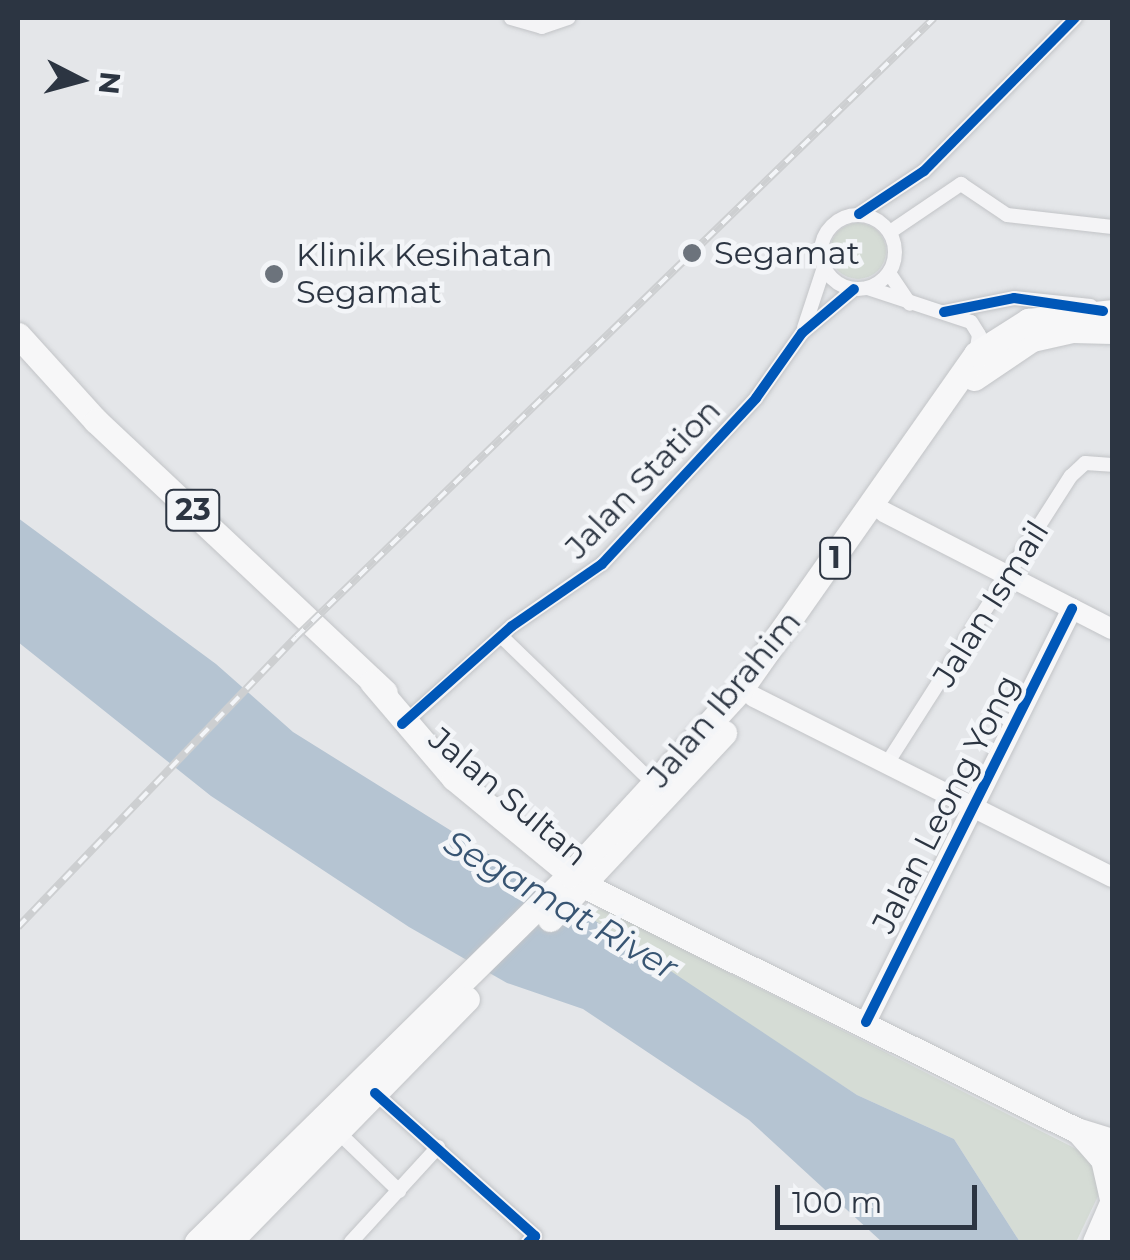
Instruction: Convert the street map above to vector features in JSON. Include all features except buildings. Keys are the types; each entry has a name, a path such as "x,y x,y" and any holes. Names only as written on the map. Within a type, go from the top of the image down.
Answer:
{"highway":[{"name":"Jalan Ibrahim","path":"577,880 654,784 764,659 976,354 1028,322 1109,318"},
{"name":"Jalan Ibrahim","path":"577,880 754,697 988,364 1050,334 1109,318"},
{"name":"Jalan Sultan","path":"18,335 96,421 281,590 372,682 454,778 577,880 1054,1115 1076,1130 1112,1141"},
{"name":"1","path":"229,1233 256,1186 577,880"},
{"name":"1","path":"197,1242 229,1233 282,1190 375,1093 451,1004"},
{"name":"Jalan Sultan","path":"1054,1115 1112,1125"},
{"path":"1076,1130 1104,1159 1112,1199"},
{"path":"256,1186 269,1193 282,1190"}],"main road":[{"path":"884,512 1112,629"},
{"name":"Jalan Leong Yong","path":"866,1022 1072,609"},
{"path":"754,697 972,808 1111,872"},
{"path":"1093,1242 1112,1199"}],"street":[{"path":"511,18 542,27 568,18"},
{"path":"976,354 976,329 944,312 861,289 824,267 821,246 830,227 859,214 924,171 1076,18"},
{"path":"890,232 961,184 1007,215 1112,227"},
{"path":"859,214 890,232 896,256 890,272 861,289"},
{"name":"Jalan Station","path":"407,720 501,636 602,564 648,518 756,398 802,333 824,267"},
{"path":"890,272 910,304"},
{"name":"Jalan Station","path":"802,333 861,289"},
{"path":"944,312 1014,298 1109,318"},
{"name":"Jalan Ismail","path":"886,765 1071,476 1085,463 1110,464"},
{"path":"501,636 654,784"},
{"path":"375,1093 535,1236 528,1242"},
{"path":"338,1132 400,1191"},
{"path":"351,1242 438,1147"}],"shaded area":[{"path":"858,223 878,231 886,251 878,271 858,279 838,271 830,251 838,231"},
{"path":"572,908 605,910 1098,1160 1099,1194 1076,1242 1020,1242 954,1139 857,1095"}],"water":[{"name":"Segamat River","path":"18,518 216,664 293,732 591,918 857,1095 954,1139 1020,1242 882,1242 749,1120 583,1009 507,983 409,927 211,796 18,642"}],"railway":[{"path":"18,927 296,637 934,18"}],"cycle path":[{"path":"859,214 924,171 1075,18"},
{"path":"402,724 512,626 602,564 756,398 802,333 854,289"},
{"path":"944,312 1014,298 1103,311"},
{"path":"866,1022 1072,609"},
{"path":"375,1093 535,1236 528,1242"}],"place":[{"name":"Segamat","path":"692,253"},
{"name":"Klinik Kesihatan Segamat","path":"274,274"}]}
